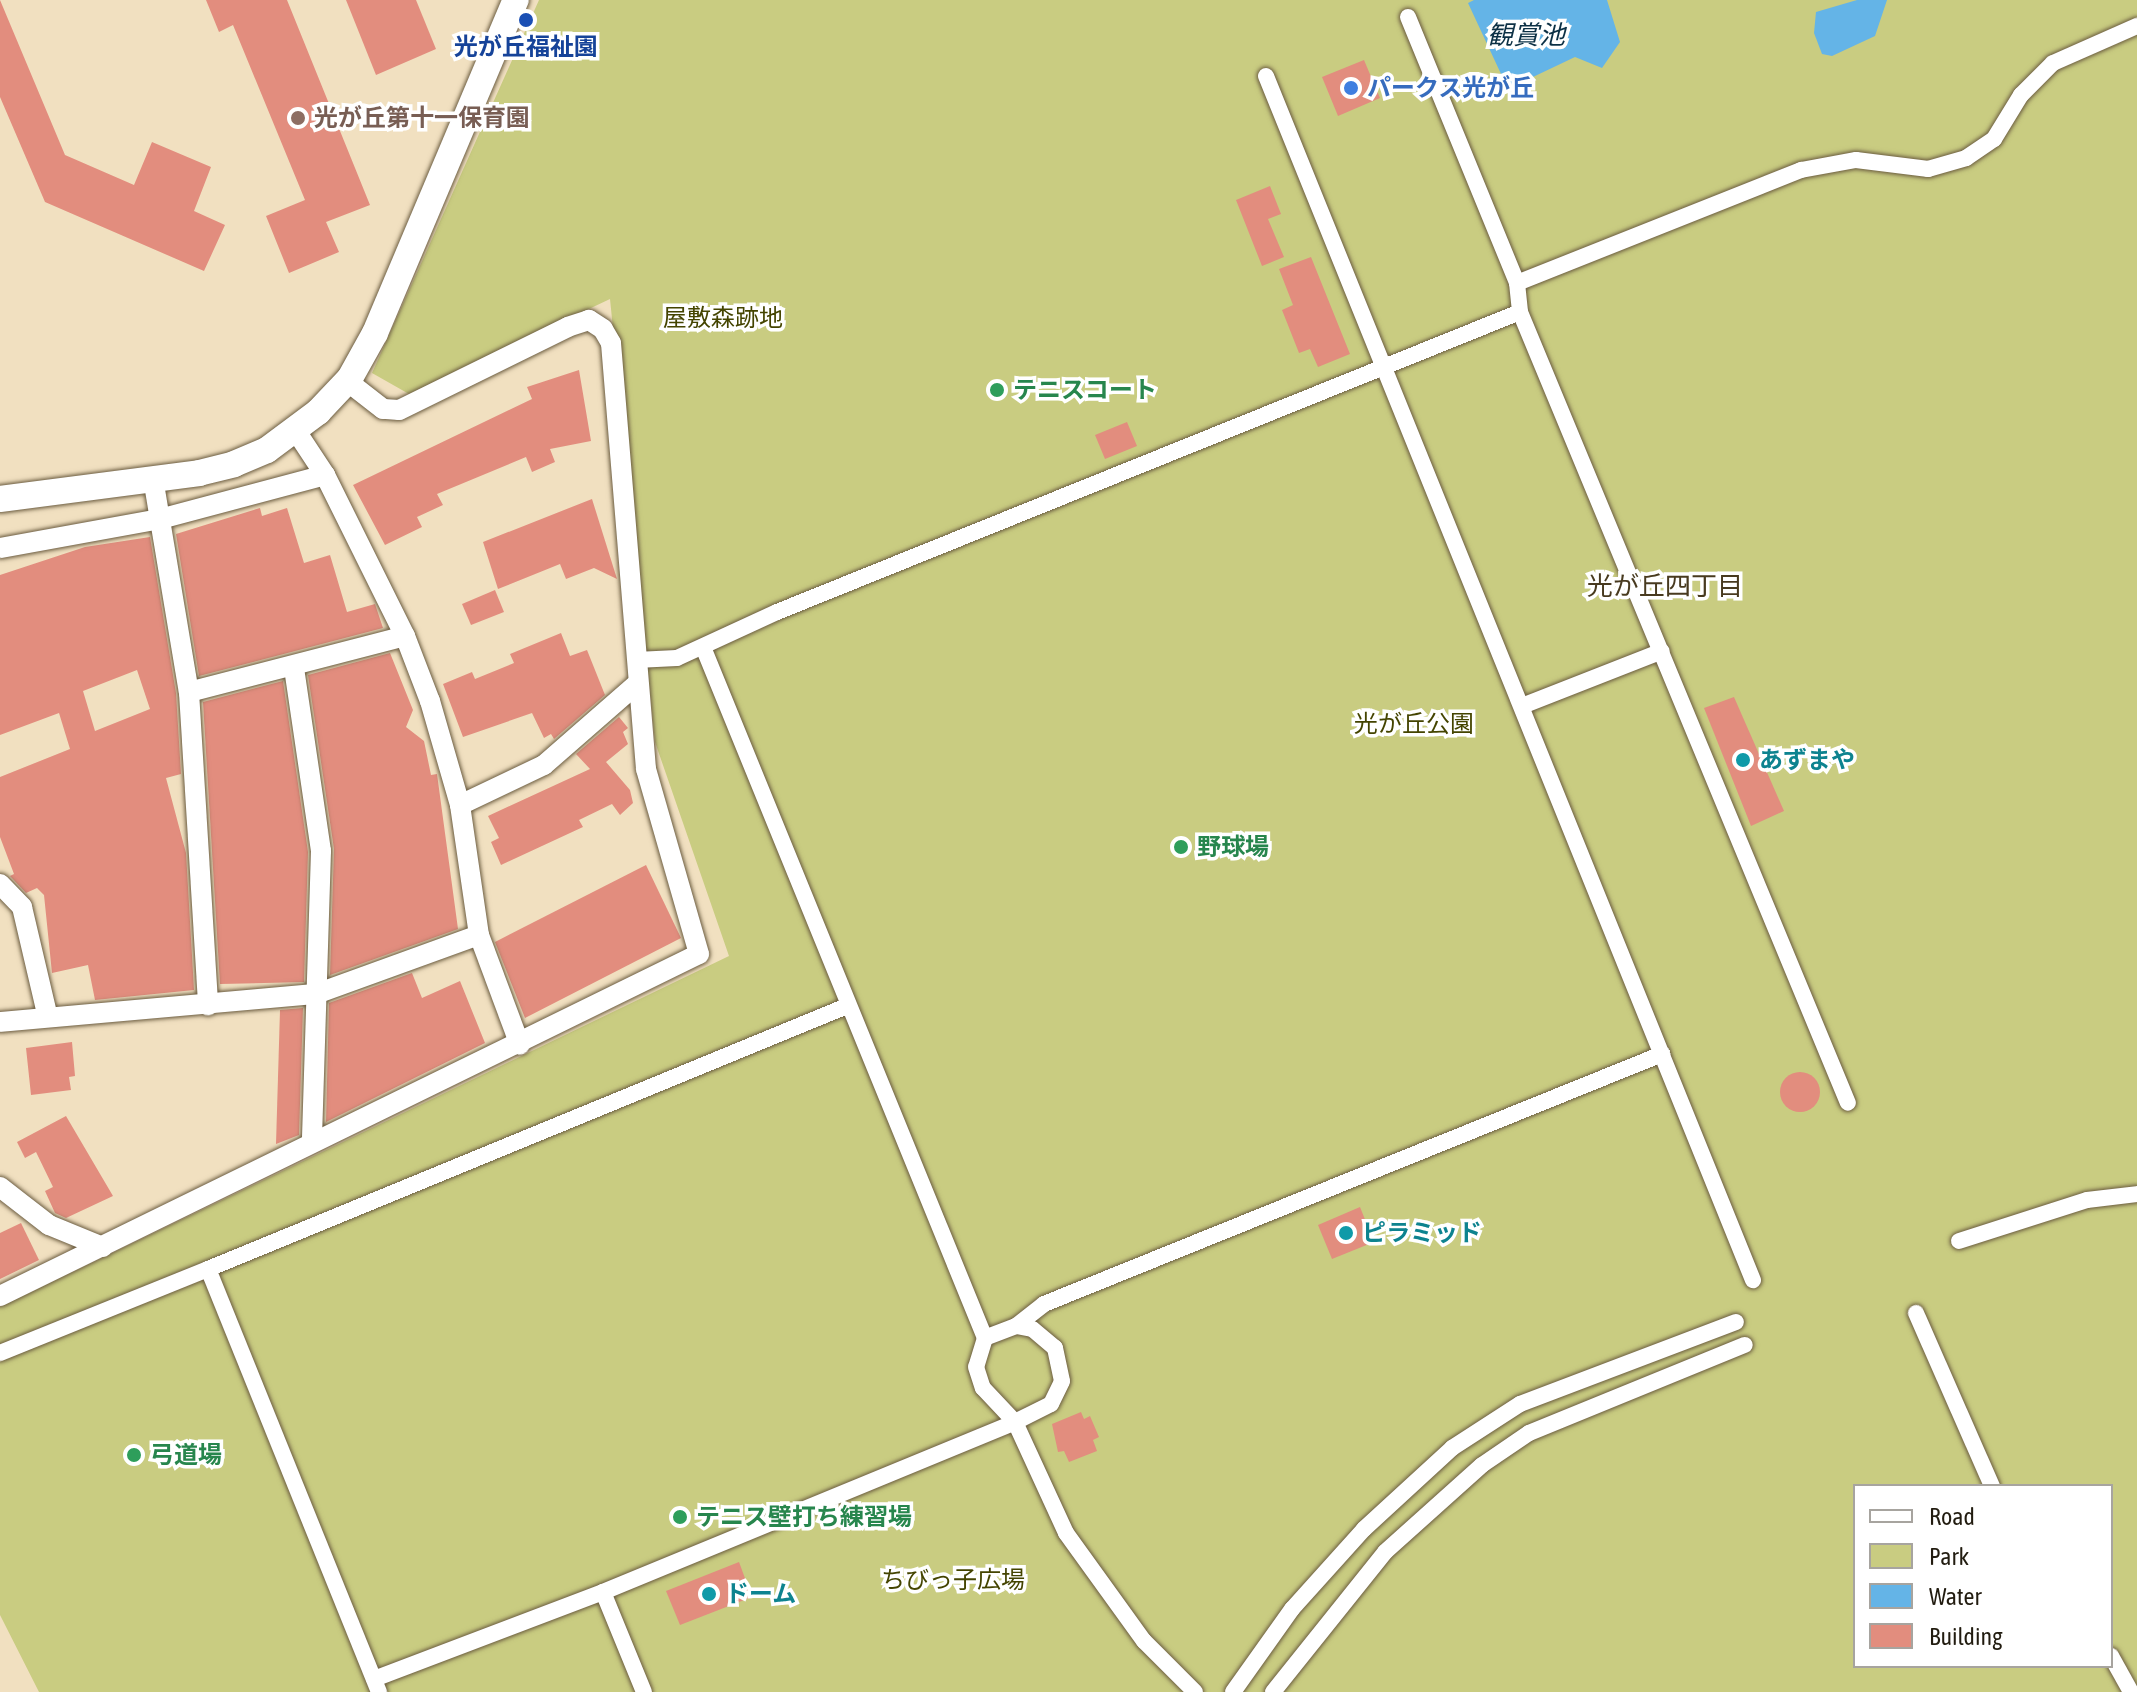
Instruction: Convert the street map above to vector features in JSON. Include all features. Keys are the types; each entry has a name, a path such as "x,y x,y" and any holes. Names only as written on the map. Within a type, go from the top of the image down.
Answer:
{"street":[{"path":"0,499 234,464 296,431 347,381 375,333 516,0"},
{"path":"1408,17 1517,283 1520,312 1848,1103"},
{"path":"1517,283 1801,170 1856,160 1928,169 1966,158 1994,139 2021,95 2053,63 2137,26"},
{"path":"1266,76 1753,1280"},
{"path":"636,660 677,658 777,612 1520,312"},
{"path":"0,1296 312,1142 520,1045 699,954 646,769 611,343 603,329 589,320 568,327 399,410 383,409 347,381"},
{"path":"296,431 325,475 405,636 460,805 479,935 520,1045"},
{"path":"0,548 160,519 325,475"},
{"path":"153,478 189,692 208,1005"},
{"path":"189,692 294,668 405,636"},
{"path":"703,647 985,1338 976,1367 983,1388 1015,1422 1066,1533 1144,1641 1195,1692"},
{"path":"1522,706 1662,651"},
{"path":"294,668 321,851 312,1142"},
{"path":"460,805 544,765 638,683"},
{"path":"0,884 22,907 47,1014"},
{"path":"0,1022 47,1014 208,1005 316,994 479,935"},
{"path":"0,1353 847,1006"},
{"path":"985,1338 1016,1326 1044,1304 1662,1054"},
{"path":"0,1187 49,1225 103,1247"},
{"path":"1959,1241 2087,1200 2137,1194"},
{"path":"208,1269 376,1686 1015,1422 1051,1404 1062,1381 1055,1348 1032,1329 1016,1326"},
{"path":"1916,1313 1991,1484"},
{"path":"1233,1692 1292,1609 1364,1529 1452,1448 1520,1404 1736,1322"},
{"path":"1273,1692 1385,1552 1482,1465 1529,1433 1745,1345"},
{"path":"603,1592 644,1692"},
{"path":"2113,1660 2131,1692"}],"green space":[{"name":"光が丘公園","path":"539,0 2137,0 2137,1692 39,1692 0,1615 0,1307 729,956 655,742 610,299 409,394 372,373"}],"water":[{"name":"観賞池","path":"1474,0 1607,0 1620,42 1602,68 1575,57 1508,89 1468,3"},
{"path":"1857,0 1887,0 1875,36 1832,56 1822,54 1814,33 1816,12"}],"building":[{"path":"0,0 65,155 134,185 152,142 211,167 194,211 225,225 204,271 45,202 0,97"},
{"path":"206,0 287,0 370,205 326,222 339,252 289,273 266,216 305,200 233,25 219,32"},
{"path":"346,0 416,0 436,49 376,75"},
{"name":"パークス光が丘","path":"1364,60 1380,98 1338,116 1322,77"},
{"path":"1270,186 1281,214 1268,219 1284,257 1262,266 1236,200"},
{"path":"1311,257 1350,354 1318,367 1310,349 1299,353 1282,310 1293,305 1279,269"},
{"path":"579,370 591,441 550,449 555,462 532,472 526,457 437,494 443,505 417,517 422,527 385,545 353,485 532,399 527,387"},
{"path":"1127,422 1137,446 1105,459 1095,435"},
{"path":"592,499 617,579 594,568 566,579 560,564 498,589 483,542"},
{"path":"260,508 262,516 287,508 304,563 330,555 347,612 375,604 383,628 199,676 176,534"},
{"path":"150,537 176,693 181,774 166,778 186,853 194,990 95,1000 88,965 52,973 44,895 37,888 26,893 10,876 14,874 0,837 0,777 70,749 59,713 0,735 0,575 85,547","holes":["137,670 150,709 95,731 83,691"]},
{"path":"495,590 504,612 471,625 462,604"},
{"path":"561,633 570,656 587,650 605,695 554,739 551,734 544,738 532,713 463,737 443,684 472,672 475,679 514,663 510,654"},
{"path":"390,653 413,710 406,727 424,741 431,775 437,774 458,929 330,975 334,849 308,675"},
{"path":"283,681 308,852 304,982 220,984 203,702"},
{"name":"あずまや","path":"1734,697 1784,811 1751,826 1704,708"},
{"path":"619,717 628,728 623,732 628,744 606,762 630,790 633,803 620,815 612,804 579,820 583,827 501,865 491,842 499,838 488,816 590,769 576,754"},
{"path":"646,865 681,938 525,1018 495,942"},
{"path":"412,973 422,998 460,981 485,1043 326,1122 329,1003"},
{"path":"303,1008 299,1135 276,1144 280,1010"},
{"path":"72,1042 75,1076 69,1077 71,1090 31,1095 26,1048"},
{"path":"1800,1072 1814,1078 1820,1092 1814,1106 1800,1112 1786,1106 1780,1092 1786,1078"},
{"path":"66,1116 113,1196 66,1218 55,1213 45,1191 53,1187 36,1152 25,1158 17,1142"},
{"name":"ピラミッド","path":"1360,1207 1374,1242 1332,1259 1318,1225"},
{"path":"21,1223 39,1260 0,1279 0,1233"},
{"path":"1081,1412 1084,1419 1090,1416 1099,1437 1093,1440 1097,1451 1069,1462 1064,1451 1058,1452 1052,1424"},
{"name":"ドーム","path":"739,1562 752,1597 680,1625 666,1591"}],"place":[{"name":"光が丘福祉園","path":"526,20"},
{"name":"パークス光が丘","path":"1351,88"},
{"name":"光が丘第十一保育園","path":"298,118"},
{"name":"テニスコート","path":"997,390"},
{"name":"あずまや","path":"1743,760"},
{"name":"野球場","path":"1181,847"},
{"name":"ピラミッド","path":"1346,1233"},
{"name":"弓道場","path":"134,1455"},
{"name":"テニス壁打ち練習場","path":"680,1517"},
{"name":"ドーム","path":"709,1594"}],"district":[{"name":"光が丘四丁目","path":"1665,587"}],"park label":[{"name":"屋敷森跡地","path":"723,318"},
{"name":"ちびっ子広場","path":"953,1580"}]}
